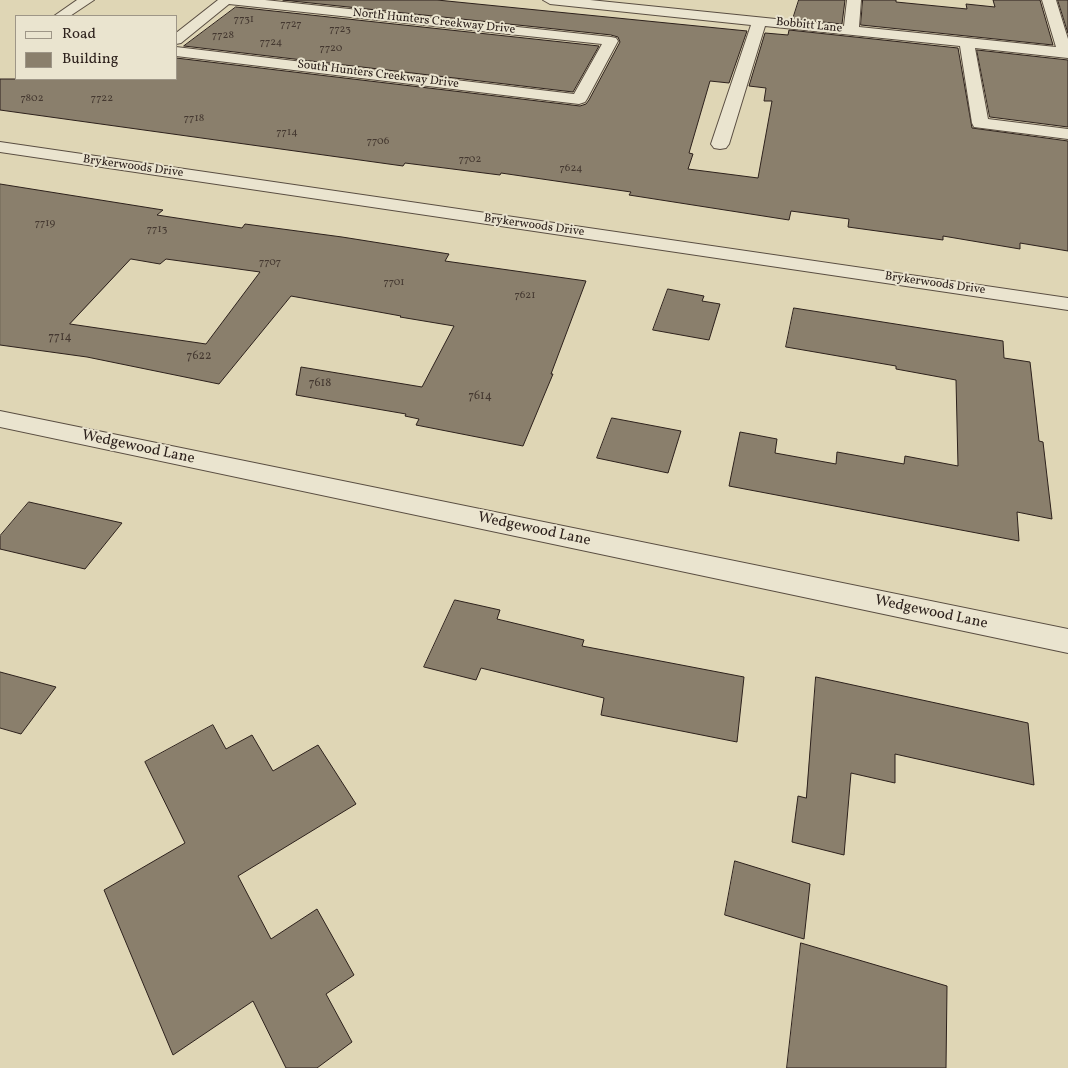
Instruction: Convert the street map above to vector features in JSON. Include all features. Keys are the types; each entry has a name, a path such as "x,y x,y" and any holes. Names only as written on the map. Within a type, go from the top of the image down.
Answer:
{"street":[{"path":"63,15 87,0"},
{"path":"178,38 226,0"},
{"name":"North Hunters Creekway Drive","path":"226,0 611,41 579,100"},
{"name":"Bobbitt Lane","path":"550,0 585,2 1066,53"},
{"path":"851,31 854,0"},
{"path":"1049,0 1066,53"},
{"path":"378,15 388,4"},
{"path":"400,18 410,6"},
{"path":"720,144 760,21"},
{"path":"967,43 980,123 1068,134"},
{"name":"South Hunters Creekway Drive","path":"178,51 579,100"},
{"name":"Brykerwoods Drive","path":"0,147 1068,304"},
{"name":"Wedgewood Lane","path":"0,419 1068,641"}],"building":[{"path":"283,0 437,0 747,31 729,83 710,81 689,153 693,154 688,169 758,178 772,101 764,101 766,88 749,86 765,33 788,35 789,30 958,48 972,128 1068,141 1068,251 1020,243 1020,249 943,236 943,240 848,227 849,219 791,211 789,220 629,195 631,192 501,173 500,175 405,163 403,166 0,110 0,79 178,80 178,58 580,106 586,104 589,100 620,42 618,37"},
{"path":"799,0 845,0 842,24 793,19"},
{"path":"863,0 896,0 896,2 967,9 966,4 995,7 993,0 1040,0 1053,45 861,25"},
{"path":"1058,0 1068,0 1068,33"},
{"path":"236,7 599,46 573,92 184,46"},
{"path":"977,50 1068,60 1068,127 990,117"},
{"path":"0,184 163,210 157,215 242,228 245,224 342,237 449,254 445,261 586,281 551,374 553,374 523,446 416,425 419,419 405,416 406,414 296,395 301,367 422,387 454,326 291,296 219,384 87,357 0,345","holes":["131,259 160,264 166,259 260,272 206,344 70,324"]},
{"path":"668,289 704,296 702,301 720,304 709,340 653,330"},
{"path":"794,308 1003,341 1004,358 1030,362 1039,441 1043,442 1052,519 1017,512 1019,541 729,486 740,432 777,439 775,453 836,464 837,452 904,464 905,456 958,466 956,380 896,369 896,366 786,347"},
{"path":"612,418 681,431 668,473 597,458"},
{"path":"29,502 122,523 85,569 0,549 0,536"},
{"path":"455,600 500,610 497,619 584,640 582,646 744,677 737,742 601,715 604,698 481,668 476,680 424,667"},
{"path":"0,672 56,687 21,734 0,728"},
{"path":"816,677 1028,723 1034,785 895,754 895,783 851,773 844,855 792,842 798,796 806,798"},
{"path":"213,725 226,749 252,735 273,771 318,745 356,804 238,876 271,939 317,909 354,975 326,994 352,1042 317,1068 286,1068 253,1001 173,1055 104,890 185,843 145,762"},
{"path":"735,861 810,884 804,939 725,915"},
{"path":"801,943 947,986 946,1068 787,1068"}]}
